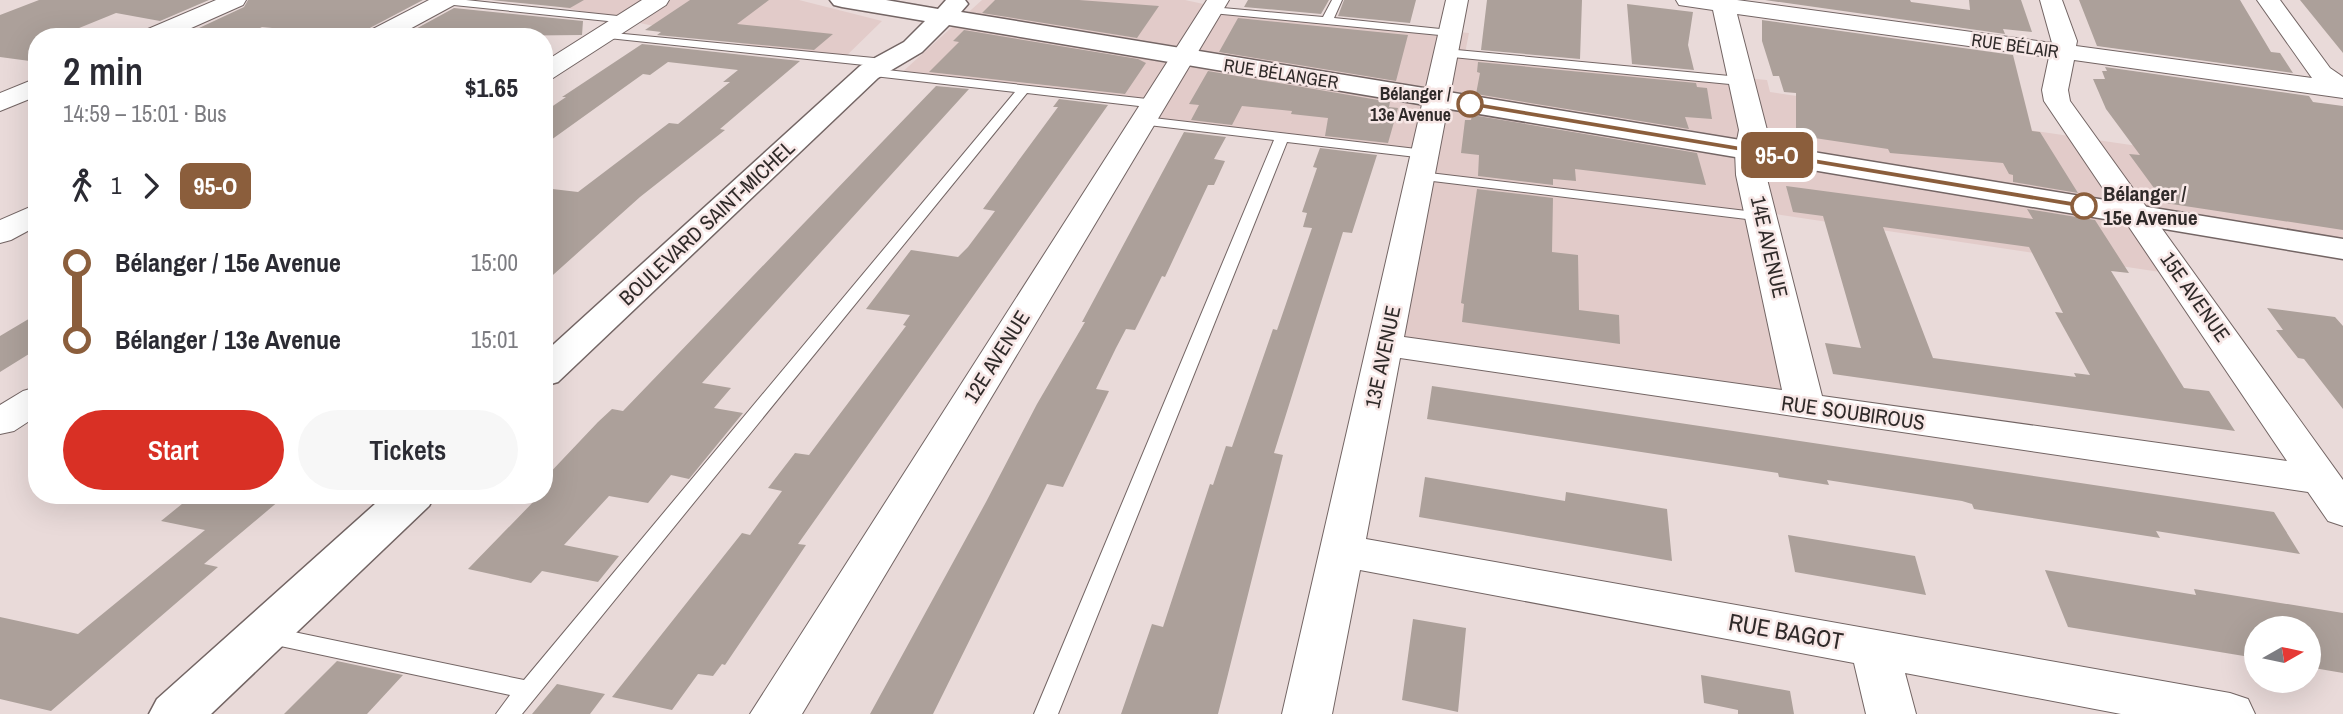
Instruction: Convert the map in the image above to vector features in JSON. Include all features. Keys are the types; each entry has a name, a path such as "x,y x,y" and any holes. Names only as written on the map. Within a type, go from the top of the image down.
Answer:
{"street":[{"path":"171,28 235,0"},
{"path":"553,67 659,0"},
{"name":"RUE BÉLANGER","path":"842,0 937,7 1183,58 2343,248"},
{"name":"13E AVENUE","path":"1307,714 1457,0"},
{"name":"RUE BÉLAIR","path":"1687,0 1723,5 1833,10 2062,52 2343,90"},
{"name":"15E AVENUE","path":"2051,0 2065,41 2054,95 2134,214 2180,275 2343,511"},
{"path":"2268,0 2320,73 2343,90"},
{"path":"393,28 445,1"},
{"name":"12E AVENUE","path":"775,714 1150,113 1215,3"},
{"name":"14E AVENUE","path":"1723,5 1753,130 1749,151 1751,175 1763,217 1805,406"},
{"name":"BOULEVARD SAINT-MICHEL","path":"553,366 872,67 913,47 937,7"},
{"path":"0,80 28,85"},
{"path":"0,103 28,90"},
{"path":"0,233 28,218"},
{"name":"RUE SOUBIROUS","path":"1386,345 2321,480"},
{"path":"0,422 28,404"},
{"path":"176,714 403,504"},
{"name":"RUE BAGOT","path":"1342,551 2230,714"},
{"path":"1874,648 1891,714"}],"lane":[{"path":"1327,21 1337,0"},
{"path":"445,1 627,20"},
{"path":"1215,3 1448,43 1740,81"},
{"path":"603,35 872,67 1023,90 1423,165 1763,217"},
{"path":"508,714 1023,90"},
{"path":"1046,714 1282,137"},
{"path":"263,634 529,690"}],"shaded area":[{"path":"525,0 799,0 882,21 839,63"},
{"path":"982,0 1185,0 1231,10 1469,33 1465,53 1767,80 1770,92 2343,176 2343,249 2135,214 2180,275 1762,212 1805,406 1386,345 1425,154 1145,121 1155,105 899,75"}],"building":[{"path":"39,0 209,0 160,21 116,13 79,28 28,28 28,61 0,57 0,15"},
{"path":"248,0 423,0 370,28 199,28 244,7"},
{"path":"491,0 584,0 570,8"},
{"path":"690,0 769,0 737,24 833,34 814,50 657,35 661,32 645,30"},
{"path":"995,0 1079,0 1159,6 1137,38 982,13"},
{"path":"1248,0 1329,0 1321,14 1244,7"},
{"path":"1344,0 1416,0 1410,23 1338,16"},
{"path":"1487,0 1582,0 1580,59 1481,50"},
{"path":"1765,0 1910,0 1970,10 1969,0 2021,0 2032,32 2003,29 2005,34"},
{"path":"2079,0 2240,0 2271,52 2280,53 2293,73 2097,46"},
{"path":"2300,0 2343,0 2343,53"},
{"path":"1627,4 1693,12 1688,45 1694,70 1632,64"},
{"path":"454,8 583,21 582,35 553,35 553,28 417,28"},
{"path":"1238,18 1408,35 1396,81 1219,52"},
{"path":"1762,20 2013,55 2032,131 2040,132 2078,193 2013,182 2013,175 2009,174 2003,163 1890,153 1888,149 1801,136 1802,132 1796,131 1796,93 1784,92 1779,76 1773,76 1762,41"},
{"path":"964,30 1138,59 1146,63 1125,94 929,72 959,42 953,41"},
{"path":"642,44 800,61 720,129 725,130 640,197 553,275 553,189 578,192 669,123 678,124 730,82 723,82 738,70 668,62 650,75 643,74 553,139 553,106 566,97 562,97"},
{"path":"1478,62 1696,83 1697,87 1707,88 1712,119 1685,117 1689,129 1476,94 1480,73 1477,72"},
{"path":"2105,67 2309,96 2313,102 2343,106 2343,230 2165,203 2129,154 2140,155 2106,109 2093,79 2105,79 2102,71 2107,71"},
{"path":"1208,71 1390,102 1389,107 1398,108 1388,143 1325,136 1328,118 1291,114 1292,111 1242,106 1232,125 1191,120 1199,105 1189,104"},
{"path":"936,86 969,89 702,383 731,388 714,408 743,413 689,479 671,475 648,503 609,496 564,545 619,556 598,582 542,571 531,583 468,569 531,504 553,504 553,470 612,409 623,411"},
{"path":"1059,99 1108,105 798,544 806,545 725,665 722,664 713,676 698,674 672,710 612,697 742,533 750,535 782,491 768,488 795,453 809,455 906,326 903,325 910,315 866,309 911,250 958,257 968,247 995,211 983,209 1058,107 1053,107"},
{"path":"1472,115 1697,153 1706,185 1575,169 1576,181 1553,179 1553,185 1478,176 1479,155 1461,153 1465,120 1471,120"},
{"path":"1184,132 1226,137 1214,159 1225,161 1214,185 1208,185 1165,277 1162,276 1135,330 1126,329 1116,348 1096,389 1109,391 1063,487 1047,484 933,714 870,714 1037,404 1085,322 1082,322"},
{"path":"1320,148 1377,155 1352,233 1343,232 1274,453 1283,455 1218,714 1121,714 1152,624 1163,627 1210,484 1213,485 1226,446 1232,447 1273,329 1277,330 1312,228 1303,227 1307,213 1302,212 1317,168 1313,167"},
{"path":"1786,186 2033,219 2027,209 2095,220 2129,273 2111,271 2184,388 2209,391 2235,431 1833,374 1825,343 1861,348 1823,216 1793,212","holes":["1883,227 2029,247 2063,313 2055,312 2090,375 2074,373 2076,377 1933,358"]},
{"path":"1477,189 1553,198 1552,252 1578,255 1579,310 1619,315 1620,344 1462,322 1464,304 1461,303"},
{"path":"2267,308 2335,317 2343,326 2343,409 2304,359 2298,358 2276,330 2283,330"},
{"path":"28,319 28,355 0,372 0,336"},
{"path":"1432,386 2274,512 2300,554 2156,531 2160,538 1974,509 1972,504 1962,501 1827,480 1829,485 1779,477 1778,473 1427,419"},
{"path":"1425,477 1565,501 1566,492 1667,509 1672,561 1419,517"},
{"path":"182,504 275,504 204,564 218,567 51,711 0,699 0,617 78,634 205,530 161,521"},
{"path":"1788,535 1915,556 1926,595 1795,572"},
{"path":"2045,570 2196,595 2194,589 2343,613 2343,673 2321,669 2321,616 2244,616 2244,656 2068,627"},
{"path":"1413,619 1466,628 1458,712 1402,700"},
{"path":"337,661 403,675 367,714 284,714"},
{"path":"1701,675 1790,691 1794,714 1738,714 1738,710 1704,703"},
{"path":"557,684 605,694 590,714 532,714"}],"bus line":[{"name":"95-O","path":"1470,104 2084,206"}],"place":[{"name":"Bélanger / 13e Avenue","path":"1470,104"},
{"name":"Bélanger / 15e Avenue","path":"2084,206"}]}
